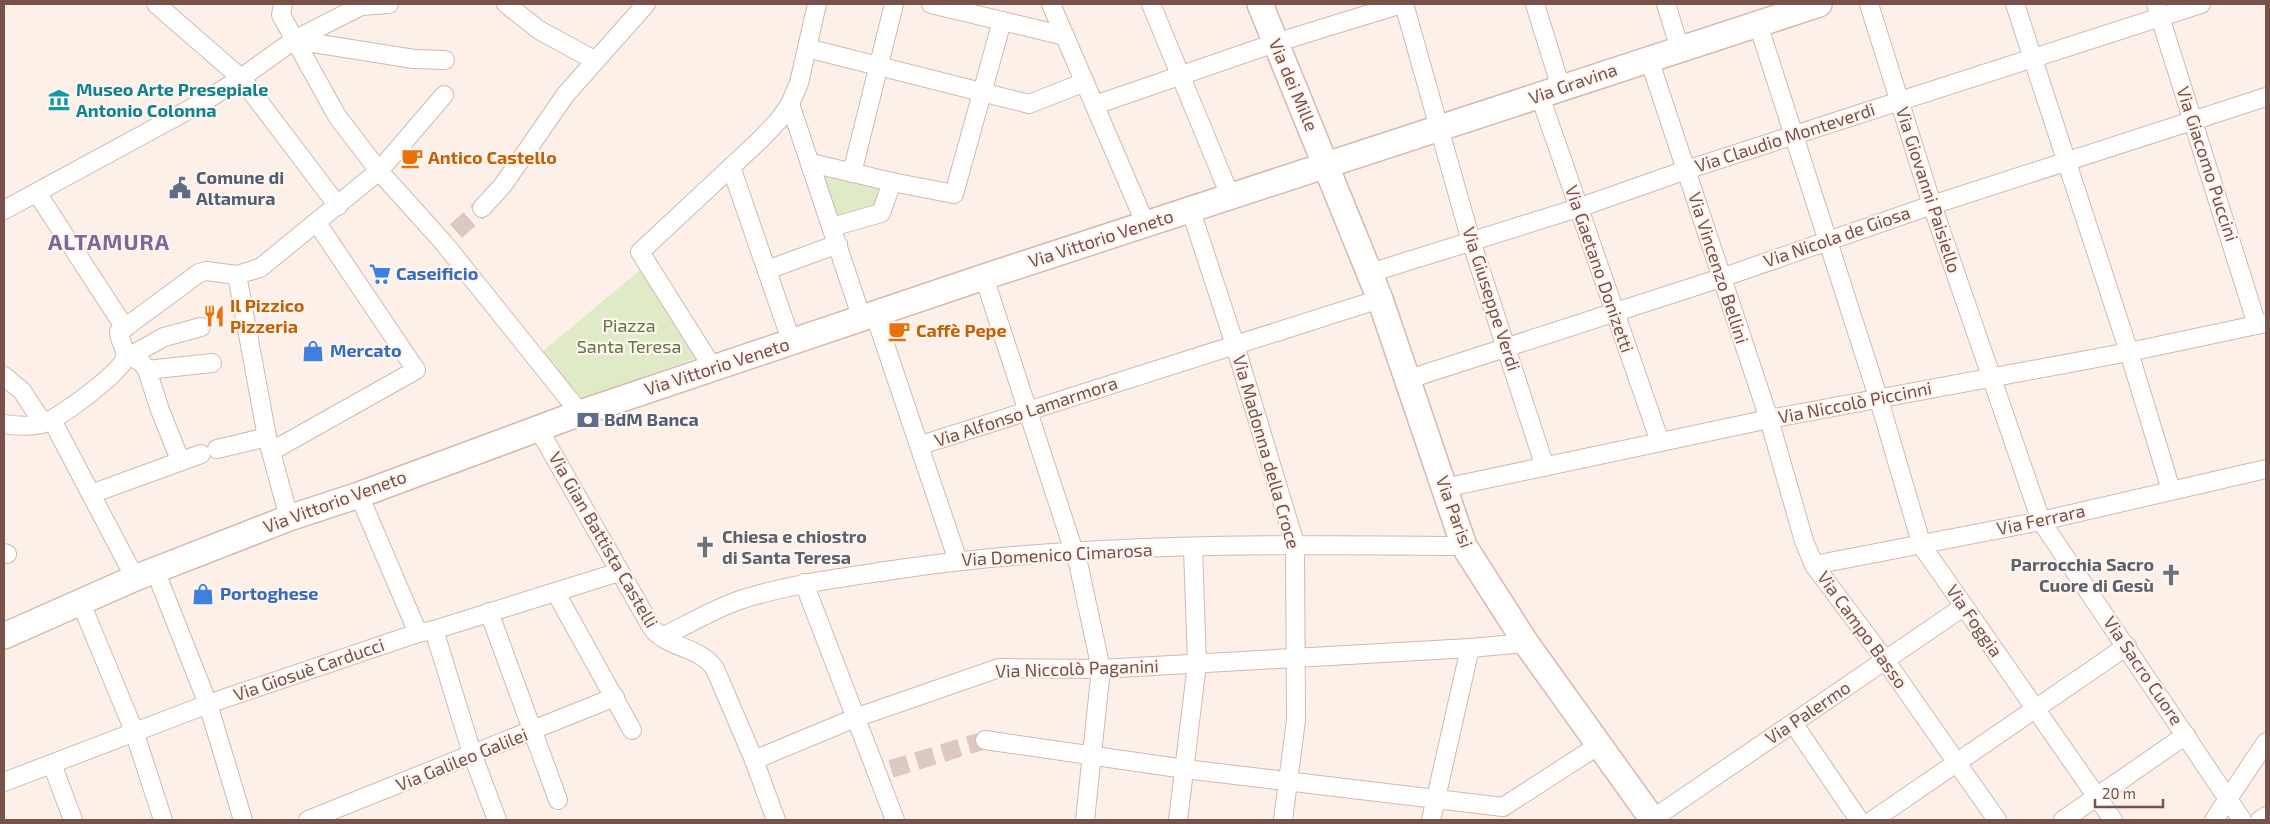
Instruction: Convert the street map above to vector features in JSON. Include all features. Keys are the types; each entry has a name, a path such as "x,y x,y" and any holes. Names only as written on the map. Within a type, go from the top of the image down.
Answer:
{"main road":[{"name":"Via dei Mille","path":"1260,4 1327,166"},
{"name":"Via Gravina","path":"1327,166 1811,5"},
{"name":"Via Vittorio Veneto","path":"4,636 145,574 289,518 359,495 580,413 984,277 1327,166"},
{"name":"Via Parisi","path":"1327,166 1370,273 1409,379 1464,546 1526,642 1652,820"}],"street":[{"path":"283,4 281,15 337,116 379,171 449,236 580,413"},
{"path":"4,210 205,101 294,40 361,5 389,4"},
{"path":"506,4 538,30 594,60"},
{"path":"482,208 503,185 566,94 594,60 646,4"},
{"path":"713,368 640,252 760,140 790,104 799,83 816,4"},
{"path":"852,173 894,4"},
{"path":"931,4 993,14 1065,36"},
{"path":"1051,4 1146,225"},
{"path":"1150,4 1231,198"},
{"path":"1096,105 1275,43 1403,4"},
{"name":"Via Giuseppe Verdi","path":"1403,4 1471,241 1545,468"},
{"name":"Via Gaetano Donizetti","path":"1535,4 1550,92 1578,208 1660,442"},
{"path":"1666,4 1680,49"},
{"name":"Via Giovanni Paisiello","path":"1869,4 1932,205 1990,376"},
{"path":"2015,4 2129,352 2171,490"},
{"name":"Via Claudio Monteverdi","path":"1370,273 1578,208 1686,170 2033,59 2158,10 2201,4"},
{"path":"160,5 241,78 338,206"},
{"name":"Via Giacomo Puccini","path":"2158,10 2193,121 2262,324"},
{"path":"811,163 954,194 982,94 993,14"},
{"name":"Via Foggia","path":"1758,24 1879,400 1922,546 2113,820"},
{"path":"294,40 414,59 445,60"},
{"path":"807,48 982,94 1029,104 1085,82"},
{"name":"Via Vincenzo Bellini","path":"1649,59 1769,420"},
{"path":"122,330 198,273 206,271 237,275 260,268 379,171 444,95"},
{"name":"Via Nicola de Giosa","path":"1409,379 1721,278 1932,205 2266,97"},
{"name":"Via Alfonso Lamarmora","path":"790,104 835,236 921,446 1380,299"},
{"path":"731,167 792,343"},
{"path":"767,270 881,212 892,182"},
{"path":"37,193 122,330 128,354 142,363 148,370 160,410 180,460"},
{"name":"Via Madonna della Croce","path":"1191,210 1235,345 1295,544 1296,720 1283,820"},
{"path":"91,494 180,460 209,452 273,442 416,370 317,223"},
{"path":"237,275 289,518"},
{"path":"984,277 1074,552 1092,617 1101,669 1085,820"},
{"name":"Via Niccolò Piccinni","path":"1444,488 1769,420 1879,400 1990,376 2129,352 2262,324"},
{"path":"4,424 17,426 48,422 98,387 125,360 128,354 164,337 201,327"},
{"path":"148,370 212,363"},
{"path":"4,376 22,391 48,422 91,494 145,574 208,704 239,819"},
{"name":"Via Sacro Cuore","path":"1990,376 2040,521 2127,646 2242,820"},
{"name":"Via Campo Basso","path":"1769,420 1804,541 1814,564 1885,660 1997,820"},
{"name":"Via Gian Battista Castelli","path":"538,428 618,572 652,628 662,637 700,653 710,662 718,675 754,760 776,820"},
{"path":"921,446 958,561"},
{"name":"Via Ferrara","path":"1814,564 1922,546 2266,469"},
{"path":"359,495 426,632 497,820"},
{"name":"Via Domenico Cimarosa","path":"662,637 742,600 804,583 958,561 1074,552 1295,544 1464,546"},
{"path":"1178,820 1197,664 1193,548"},
{"name":"Via Giosuè Carducci","path":"4,782 208,704 426,632 556,593 618,572"},
{"path":"804,583 855,718 884,772 895,820"},
{"path":"556,593 632,730"},
{"path":"81,603 134,731 163,820"},
{"name":"Via Palermo","path":"1652,820 1963,607"},
{"path":"489,612 558,800"},
{"name":"Via Niccolò Paganini","path":"754,760 855,718 999,668 1101,669 1470,648 1526,642"},
{"path":"1874,820 2127,646"},
{"path":"1431,820 1470,648"},
{"name":"Via Galileo Galilei","path":"308,820 360,801 472,753 534,731 615,697"},
{"path":"1793,723 1859,820"},
{"path":"2064,820 2186,735"},
{"path":"985,740 1185,768 1503,807 1599,745"},
{"path":"2214,820 2266,742"},
{"path":"52,764 73,820"},
{"path":"2260,820 2266,816"}],"green space":[{"path":"817,167 886,185 878,209 835,222"},
{"name":"Piazza Santa Teresa","path":"640,270 696,358 583,400 541,353"}],"tunnel":[{"path":"456,231 482,208"},
{"path":"891,769 985,740"}],"place":[{"name":"Museo Arte Presepiale Antonio Colonna","path":"59,100"},
{"name":"Antico Castello","path":"412,158"},
{"name":"Comune di Altamura","path":"180,188"},
{"name":"Caseificio","path":"380,274"},
{"name":"Il Pizzico Pizzeria","path":"214,316"},
{"name":"Caffè Pepe","path":"899,331"},
{"name":"Mercato","path":"313,351"},
{"name":"BdM Banca","path":"588,420"},
{"name":"Chiesa e chiostro di Santa Teresa","path":"705,547"},
{"name":"Parrocchia Sacro Cuore di Gesù","path":"2171,575"},
{"name":"Portoghese","path":"203,594"}],"district":[{"name":"ALTAMURA","path":"109,242"}]}
